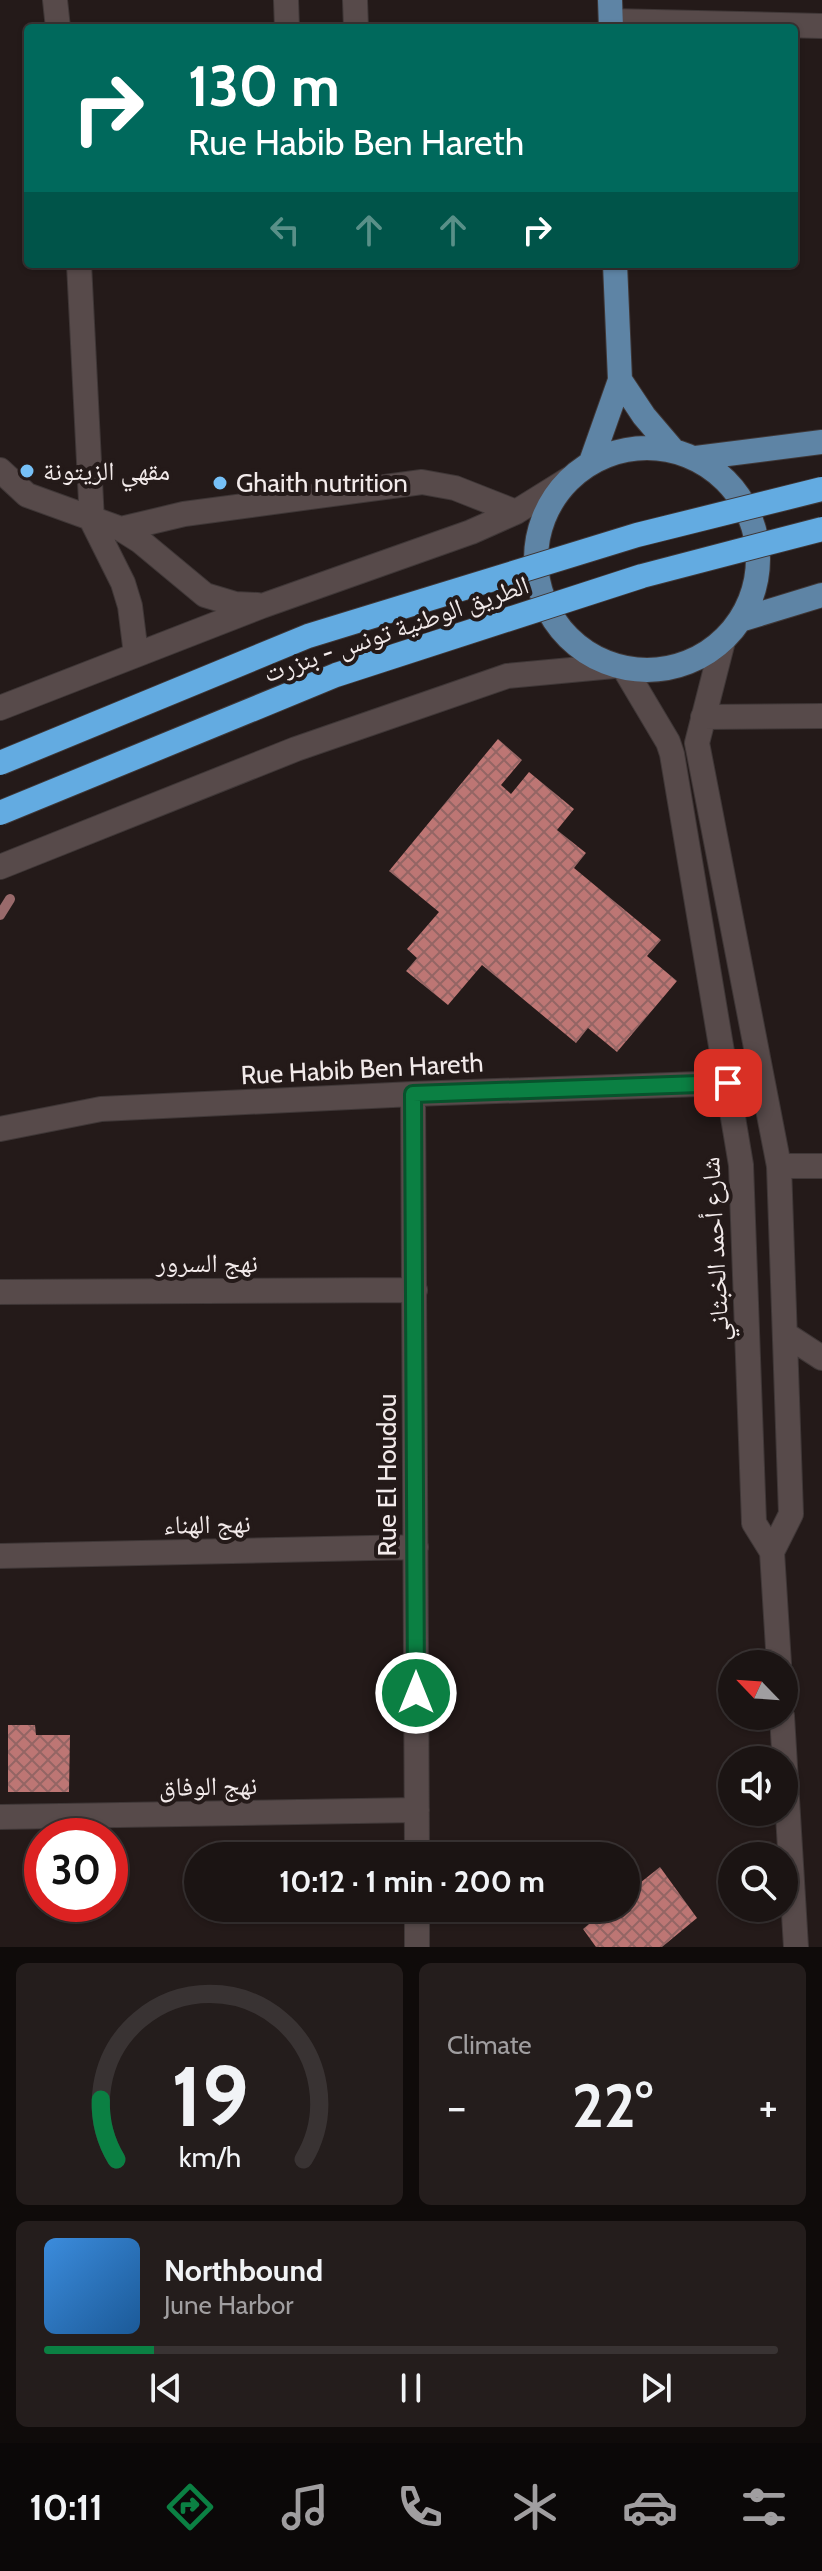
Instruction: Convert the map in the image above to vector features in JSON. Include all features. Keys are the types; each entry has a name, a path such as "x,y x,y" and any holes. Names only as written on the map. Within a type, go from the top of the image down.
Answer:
{"highway":[{"name":"الطريق الوطنية تونس - بنزرت","path":"0,763 308,636 637,535 822,489"},
{"name":"الطريق الوطنية تونس - بنزرت","path":"0,813 336,675 642,576 822,529"}],"main road":[{"path":"591,462 620,380 615,268"},
{"path":"620,380 685,454 727,480 749,511 758,548 755,586 740,620 723,641 694,660 659,670 619,667 580,648 554,620 538,585 536,547 547,510 569,479 591,462 631,448 685,454 822,442"},
{"path":"740,620 822,595"}],"street":[{"path":"55,0 58,24"},
{"path":"286,0 287,24"},
{"path":"355,0 356,24"},
{"path":"611,16 780,24"},
{"path":"798,25 822,26"},
{"path":"79,268 92,521 123,583 130,606 136,654"},
{"path":"0,470 27,495 121,529 166,560 205,595 235,604 262,606"},
{"path":"0,708 262,606 471,532 516,512 569,479"},
{"path":"121,529 184,514 422,482 455,488 516,512"},
{"path":"723,641 697,743 779,1166 791,1514 772,1552 778,1650"},
{"path":"0,867 296,749 507,676 619,667"},
{"name":"شارع أحمد الخبثاني","path":"619,667 672,754 741,1165 754,1523 772,1552"},
{"path":"703,717 822,716"},
{"name":"Rue Habib Ben Hareth","path":"0,1129 101,1109 728,1083"},
{"name":"Rue El Houdou","path":"413,1094 417,1842"},
{"path":"779,1166 822,1166"},
{"name":"نهج السرور","path":"0,1292 415,1290"},
{"path":"785,1334 822,1358"},
{"name":"نهج الهناء","path":"0,1556 416,1547"},
{"path":"783,1730 796,1947"},
{"name":"نهج الوفاق","path":"0,1817 417,1810"},
{"path":"417,1922 417,1947"}],"building":[{"path":"498,739 522,760 501,785 511,794 529,772 574,809 557,830 586,853 574,868 661,940 647,956 677,981 617,1052 588,1028 576,1043 482,965 448,1005 406,971 417,958 407,949 439,912 389,871"},
{"path":"8,1725 35,1725 36,1735 70,1735 69,1792 8,1792"},
{"path":"660,1867 697,1918 662,1947 596,1947 583,1929 591,1922 640,1922 640,1883"}],"waterway":[{"path":"0,915 10,899"}],"place":[{"name":"مقهي الزيتونة","path":"27,471"},
{"name":"Ghaith nutrition","path":"220,483"}],"route":[{"path":"416,1693 413,1094 728,1083"}]}
